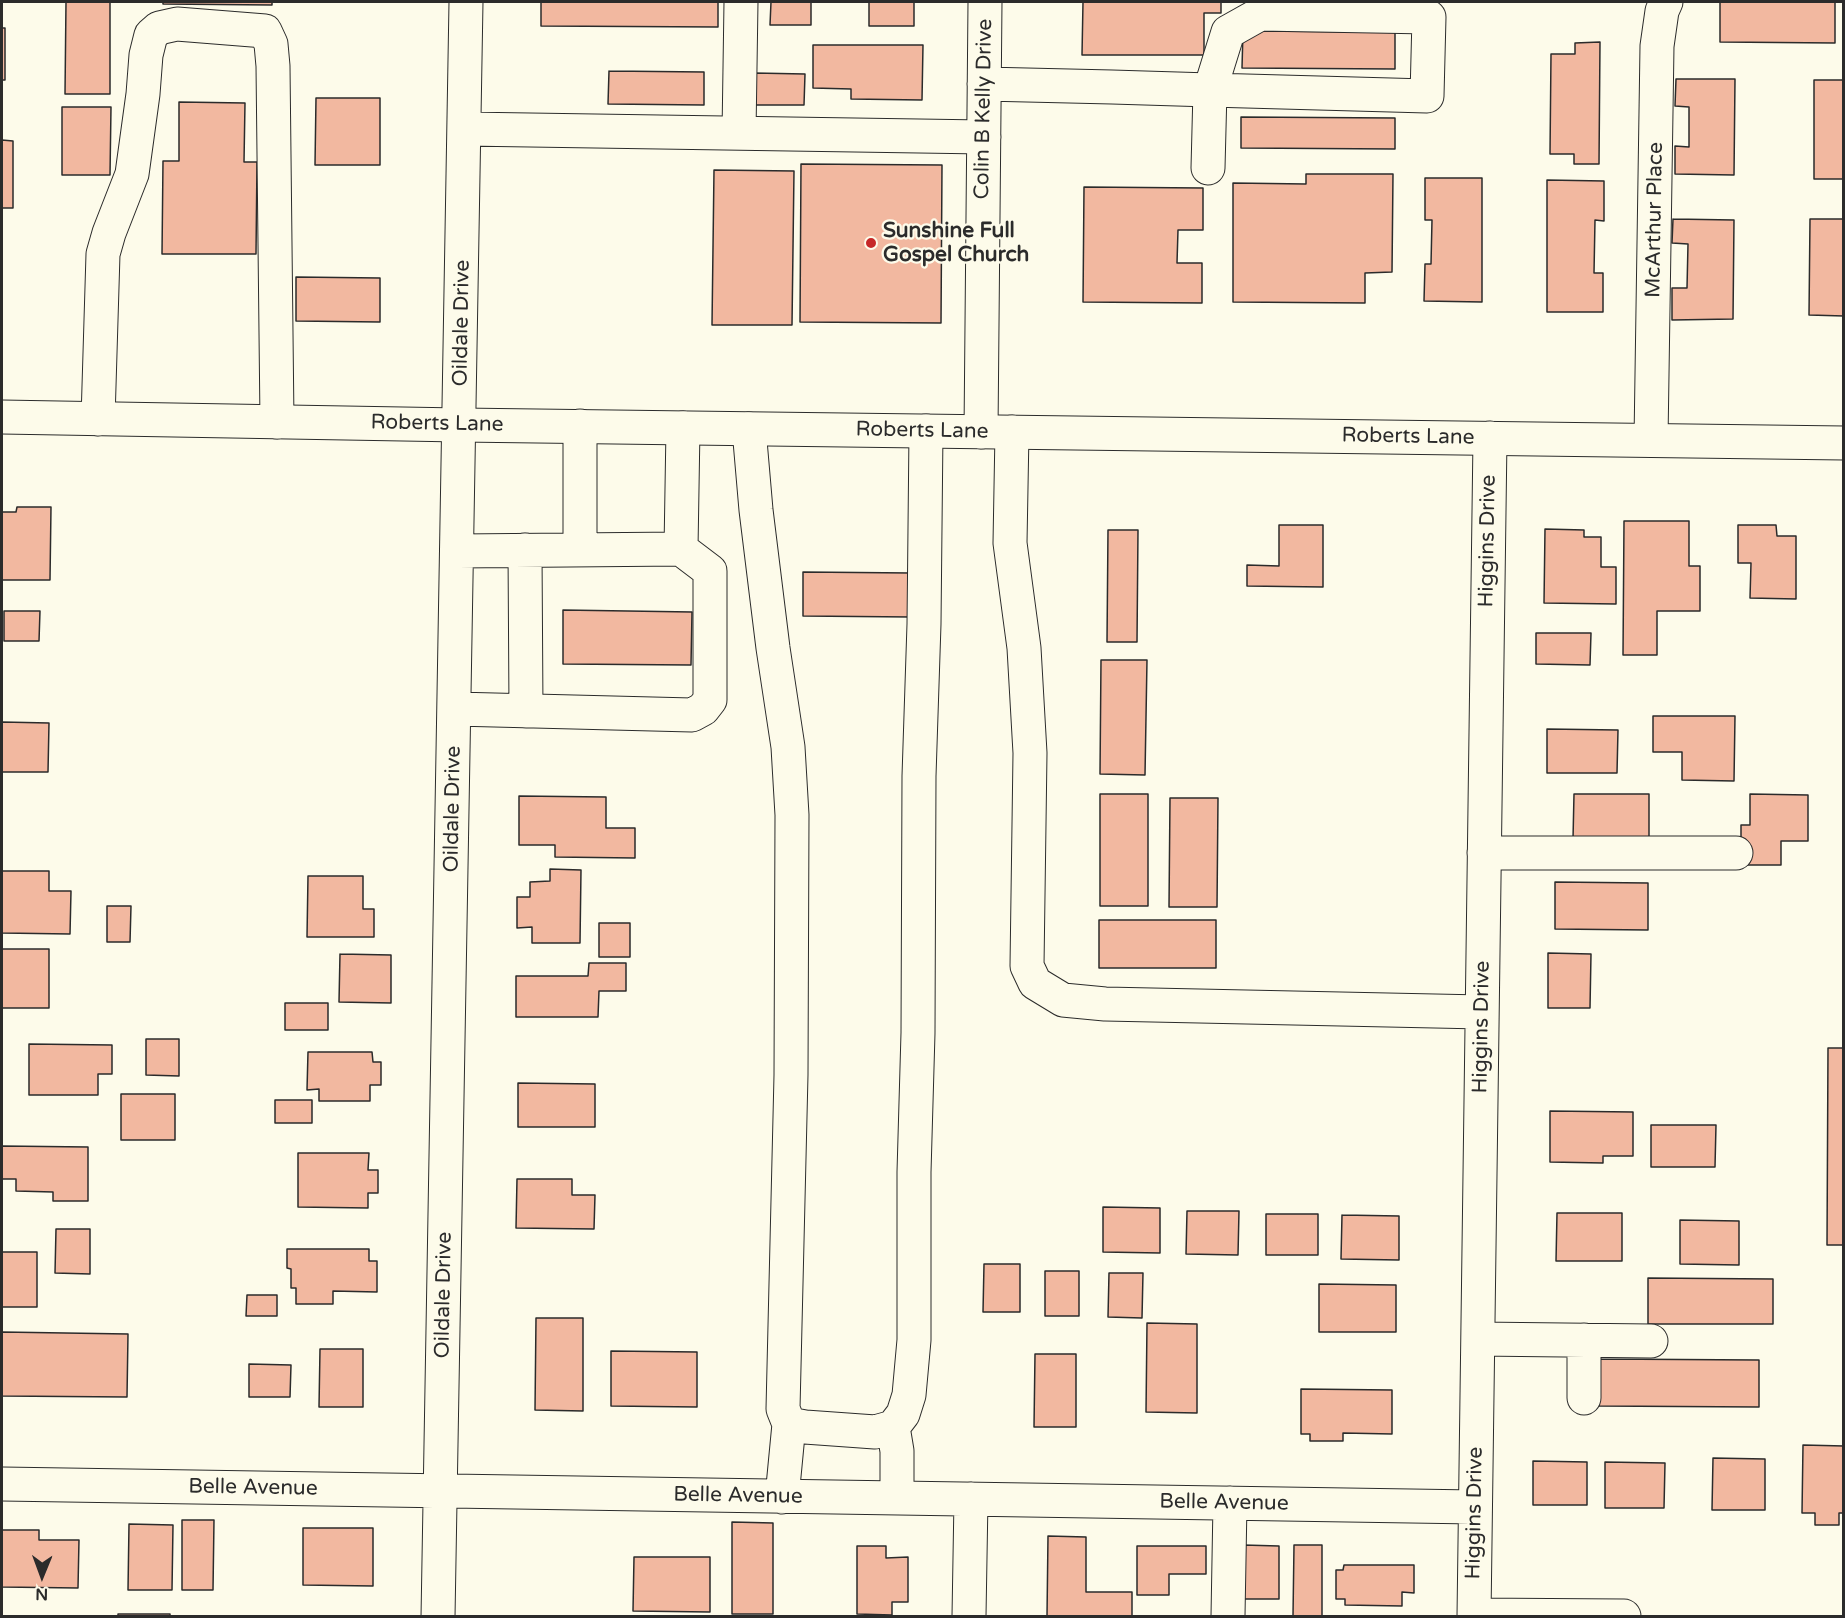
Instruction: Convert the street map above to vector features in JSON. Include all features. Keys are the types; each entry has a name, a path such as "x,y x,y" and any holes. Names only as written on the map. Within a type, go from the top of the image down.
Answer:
{"street":[{"name":"Oildale Drive","path":"438,1617 466,2"},
{"path":"739,133 741,2"},
{"name":"Colin B Kelly Drive","path":"985,2 984,136 997,432 1024,648 1030,753 1027,966 1035,984 1063,1000 1105,1004 1482,1012"},
{"name":"McArthur Place","path":"1651,440 1657,46 1662,11 1666,2"},
{"path":"984,84 1210,90 1427,96 1429,17 1260,14 1228,33 1210,90 1208,168"},
{"path":"98,418 103,254 109,232 132,174 146,55 151,35 159,28 177,24 265,31 272,44 277,422"},
{"path":"465,129 984,136"},
{"name":"Roberts Lane","path":"2,417 1844,443"},
{"path":"580,426 580,549"},
{"path":"681,549 683,428"},
{"path":"749,429 756,510 788,747 792,815 791,1075 783,1409 789,1424 782,1497"},
{"path":"789,1424 875,1432 893,1427 903,1414 909,1395 914,1340 919,776 924,624 926,431"},
{"name":"Higgins Drive","path":"1474,1616 1490,438"},
{"path":"525,549 526,711"},
{"path":"455,709 692,715 703,709 710,700 710,571 681,549 458,551"},
{"path":"1484,853 1736,854"},
{"path":"1478,1339 1651,1341"},
{"path":"1584,1340 1584,1398"},
{"path":"893,1427 897,1451 897,1498"},
{"name":"Belle Avenue","path":"2,1484 1475,1507"},
{"path":"969,1617 971,1499"},
{"path":"1228,1617 1230,1503"},
{"path":"1474,1616 1624,1617"}],"building":[{"path":"66,2 110,2 110,94 65,94"},
{"path":"163,2 272,2 272,5 163,4"},
{"path":"541,2 718,2 718,27 541,26"},
{"path":"771,2 811,2 811,25 770,25"},
{"path":"869,2 914,2 914,26 869,26"},
{"path":"1083,2 1221,2 1221,13 1204,13 1204,55 1082,55"},
{"path":"1720,2 1835,2 1835,43 1720,42"},
{"path":"2,28 5,28 5,80 2,80"},
{"path":"1243,31 1395,32 1395,69 1242,68"},
{"path":"1600,42 1599,164 1574,164 1574,154 1550,154 1551,54 1575,54 1575,43"},
{"path":"813,45 923,45 922,100 851,99 851,89 813,88"},
{"path":"609,71 704,72 704,105 608,104"},
{"path":"754,73 805,74 804,105 754,105"},
{"path":"1676,79 1735,79 1734,175 1675,174 1675,146 1689,147 1689,107 1675,106"},
{"path":"1814,80 1844,80 1844,179 1814,179"},
{"path":"316,98 380,98 380,165 315,165"},
{"path":"179,102 245,103 244,162 257,162 256,254 162,254 163,161 179,161"},
{"path":"62,107 111,107 110,175 62,175"},
{"path":"1241,117 1395,118 1395,149 1241,148"},
{"path":"2,140 13,141 13,208 2,208"},
{"name":"Sunshine Full Gospel Church","path":"801,164 942,165 941,323 800,322"},
{"path":"714,170 794,171 792,325 712,325"},
{"path":"1306,174 1393,174 1392,272 1365,273 1365,303 1233,302 1233,183 1306,184"},
{"path":"1425,178 1482,178 1482,302 1424,301 1425,264 1431,264 1432,220 1425,220"},
{"path":"1547,180 1604,181 1604,221 1595,220 1594,273 1603,273 1603,312 1547,312"},
{"path":"1084,187 1203,188 1203,230 1178,230 1177,263 1202,263 1202,303 1083,302"},
{"path":"1673,219 1734,220 1733,319 1672,320 1672,288 1687,288 1688,244 1672,243"},
{"path":"1810,219 1844,219 1844,316 1809,315"},
{"path":"296,277 380,278 380,322 296,321"},
{"path":"17,507 51,507 50,580 2,580 2,512 16,512"},
{"path":"1624,521 1689,521 1689,566 1700,566 1700,611 1657,611 1657,655 1623,655"},
{"path":"1279,525 1323,525 1323,587 1247,586 1247,565 1279,566"},
{"path":"1738,525 1776,525 1777,536 1796,536 1796,599 1750,598 1751,563 1738,563"},
{"path":"1545,529 1584,530 1584,537 1601,537 1601,567 1616,567 1616,604 1544,603"},
{"path":"1108,530 1138,530 1137,642 1107,642"},
{"path":"803,572 911,573 911,617 803,616"},
{"path":"563,610 692,612 691,665 563,664"},
{"path":"4,611 40,611 39,641 4,641"},
{"path":"1536,633 1591,633 1590,665 1536,664"},
{"path":"1101,660 1147,660 1145,775 1100,774"},
{"path":"1653,716 1735,716 1734,781 1682,780 1682,752 1653,752"},
{"path":"2,722 49,723 48,772 2,772"},
{"path":"1547,729 1618,730 1617,773 1547,773"},
{"path":"1100,794 1148,794 1148,906 1100,906"},
{"path":"1574,794 1649,794 1649,840 1573,839"},
{"path":"1750,794 1808,795 1808,841 1781,841 1781,865 1741,865 1741,825 1750,825"},
{"path":"519,796 606,797 606,828 635,828 635,858 555,857 555,845 519,845"},
{"path":"1170,798 1218,798 1217,907 1169,907"},
{"path":"550,869 581,870 580,943 532,943 532,927 517,928 517,897 530,897 530,882 550,881"},
{"path":"2,871 49,871 49,891 71,891 70,934 2,933"},
{"path":"308,876 363,876 363,909 374,909 374,937 307,937"},
{"path":"1555,882 1648,883 1648,930 1555,929"},
{"path":"107,906 131,906 130,942 107,942"},
{"path":"1099,920 1216,920 1216,968 1099,968"},
{"path":"599,923 630,923 630,957 599,957"},
{"path":"2,949 49,949 49,1008 2,1008"},
{"path":"1548,953 1591,954 1590,1008 1548,1008"},
{"path":"340,954 391,955 391,1003 339,1002"},
{"path":"589,963 626,963 626,991 599,991 598,1017 516,1017 516,976 588,976"},
{"path":"285,1003 328,1003 328,1030 285,1030"},
{"path":"146,1039 179,1039 179,1076 146,1075"},
{"path":"29,1044 112,1045 112,1074 98,1074 98,1095 29,1095"},
{"path":"1828,1048 1844,1048 1844,1245 1827,1245"},
{"path":"308,1052 372,1052 373,1062 381,1062 381,1085 370,1085 370,1101 319,1101 319,1089 307,1090"},
{"path":"518,1083 595,1084 595,1127 518,1127"},
{"path":"121,1094 175,1094 175,1140 121,1140"},
{"path":"275,1100 312,1100 312,1123 275,1123"},
{"path":"1550,1111 1633,1112 1633,1156 1603,1156 1603,1163 1550,1162"},
{"path":"1651,1125 1716,1125 1715,1167 1651,1167"},
{"path":"2,1146 88,1147 88,1201 53,1201 53,1192 16,1191 16,1179 2,1179"},
{"path":"298,1153 369,1153 368,1170 378,1170 378,1193 368,1193 368,1208 298,1207"},
{"path":"517,1179 572,1179 572,1195 595,1195 594,1229 516,1228"},
{"path":"1103,1207 1160,1208 1160,1253 1103,1252"},
{"path":"1187,1211 1239,1211 1238,1255 1186,1254"},
{"path":"1557,1213 1622,1213 1622,1261 1556,1261"},
{"path":"1266,1214 1318,1214 1318,1255 1266,1255"},
{"path":"1342,1215 1399,1216 1399,1260 1341,1259"},
{"path":"1680,1220 1739,1221 1739,1265 1680,1264"},
{"path":"56,1229 90,1229 90,1274 55,1273"},
{"path":"287,1249 369,1249 369,1261 377,1261 377,1292 333,1291 333,1304 296,1304 296,1288 291,1288 291,1269 287,1268"},
{"path":"2,1252 37,1252 37,1307 2,1307"},
{"path":"984,1264 1020,1264 1020,1312 983,1312"},
{"path":"1045,1271 1079,1271 1079,1316 1045,1316"},
{"path":"1109,1273 1143,1273 1142,1318 1108,1317"},
{"path":"1648,1278 1773,1279 1773,1324 1648,1324"},
{"path":"1319,1284 1396,1285 1396,1332 1319,1332"},
{"path":"247,1295 277,1295 277,1316 246,1316"},
{"path":"536,1318 583,1318 583,1411 535,1410"},
{"path":"1147,1323 1197,1324 1197,1413 1146,1412"},
{"path":"2,1332 128,1334 127,1397 2,1396"},
{"path":"320,1349 363,1349 363,1407 319,1407"},
{"path":"611,1351 697,1352 697,1407 611,1406"},
{"path":"1035,1354 1076,1354 1076,1427 1034,1427"},
{"path":"1600,1359 1759,1360 1759,1407 1599,1406"},
{"path":"249,1364 291,1365 290,1397 249,1397"},
{"path":"1301,1389 1392,1390 1392,1434 1343,1433 1343,1441 1310,1441 1310,1434 1301,1434"},
{"path":"1803,1445 1844,1446 1844,1513 1839,1513 1839,1525 1815,1525 1815,1513 1802,1513"},
{"path":"1713,1458 1765,1459 1765,1510 1712,1510"},
{"path":"1533,1461 1587,1462 1587,1505 1533,1505"},
{"path":"1605,1462 1665,1463 1664,1508 1605,1508"},
{"path":"182,1520 214,1520 213,1590 182,1590"},
{"path":"732,1522 773,1523 773,1614 732,1614"},
{"path":"129,1524 173,1525 172,1590 128,1590"},
{"path":"303,1528 373,1528 373,1586 303,1585"},
{"path":"2,1530 39,1530 39,1540 79,1540 78,1588 2,1587"},
{"path":"1048,1536 1086,1537 1086,1592 1132,1592 1132,1616 1047,1616"},
{"path":"1243,1545 1279,1546 1279,1599 1242,1599"},
{"path":"1294,1545 1322,1545 1322,1616 1293,1616"},
{"path":"857,1546 886,1546 886,1558 908,1557 908,1602 892,1602 892,1615 857,1614"},
{"path":"1137,1546 1206,1546 1206,1574 1169,1574 1169,1595 1137,1595"},
{"path":"634,1557 710,1557 710,1612 633,1611"},
{"path":"1344,1565 1414,1565 1414,1593 1402,1592 1402,1606 1345,1605 1345,1599 1336,1599 1336,1570 1343,1570"},
{"path":"118,1614 170,1614 170,1616 118,1616"}],"place":[{"name":"Sunshine Full Gospel Church","path":"871,243"}]}
